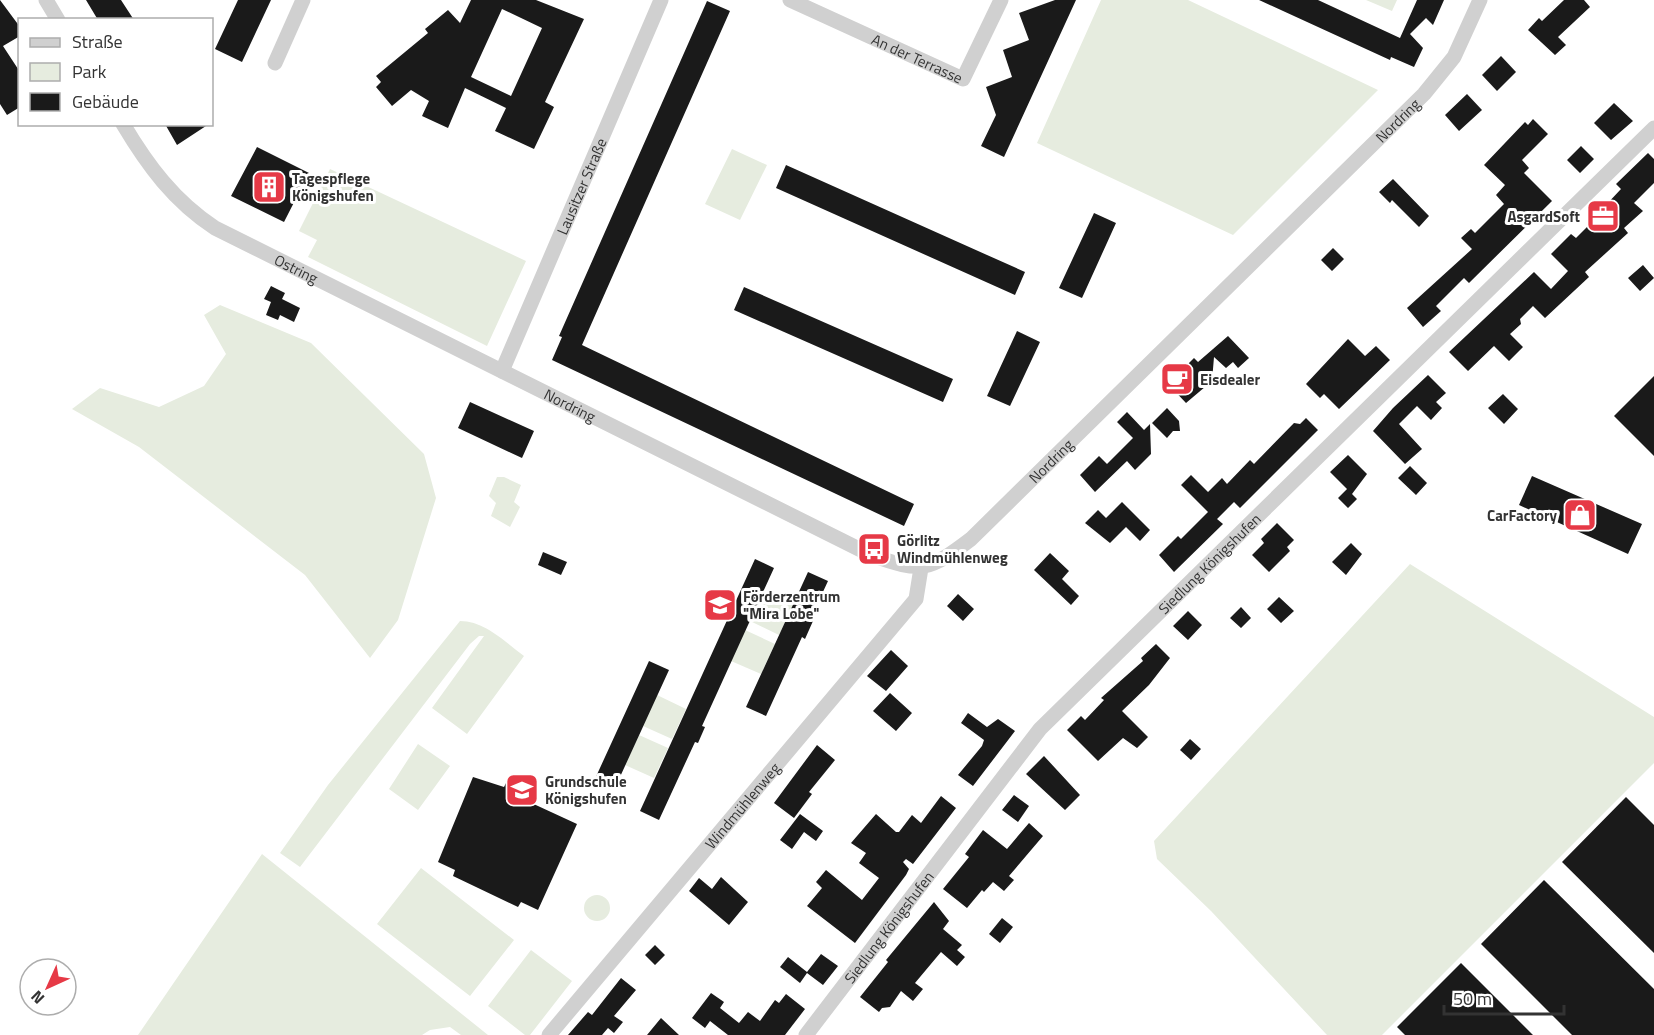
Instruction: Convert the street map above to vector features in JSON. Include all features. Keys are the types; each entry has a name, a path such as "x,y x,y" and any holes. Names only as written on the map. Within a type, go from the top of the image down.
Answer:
{"street":[{"path":"46,0 57,18"},
{"path":"275,63 303,0"},
{"name":"Lausitzer Straße","path":"502,372 661,0"},
{"name":"An der Terrasse","path":"790,0 963,79 1002,0"},
{"name":"Nordring","path":"502,372 871,555 904,566 921,568 948,557 971,539 1424,94 1454,57 1480,0"},
{"name":"Ostring","path":"124,126 137,148 172,194 189,211 215,228 502,372"},
{"name":"Siedlung Königshufen","path":"806,1035 1040,729 1654,128"},
{"name":"Windmühlenweg","path":"549,1035 916,599 921,568"}],"green space":[{"path":"1101,0 1188,0 1378,90 1233,235 1037,143"},
{"path":"1366,0 1397,0 1392,11"},
{"path":"732,149 767,165 740,220 705,204"},
{"path":"330,169 526,261 487,346 308,257 317,240 299,231"},
{"path":"220,305 311,343 424,454 436,498 398,620 370,658 305,575 139,447 72,409 100,388 159,407 204,386 226,354 204,315"},
{"path":"497,477 504,477 521,485 514,502 520,507 510,527 491,516 496,503 489,496"},
{"path":"1410,564 1654,717 1654,763 1382,1035 1327,1035 1211,911 1157,859 1154,841"},
{"path":"764,591 793,605 779,635 750,621"},
{"path":"460,621 486,628 524,656 467,734 432,708 484,636 479,636 470,644 300,867 280,853 328,785"},
{"path":"745,630 775,644 761,674 731,661"},
{"path":"657,695 686,709 672,739 643,726"},
{"path":"639,735 668,748 654,778 625,765"},
{"path":"418,744 450,766 418,810 389,789"},
{"path":"262,854 488,1035 461,1035 450,1027 430,1030 422,1035 138,1035"},
{"path":"421,868 514,940 470,996 377,924"},
{"path":"597,895 606,899 610,908 606,917 597,921 588,917 584,908 588,899"},
{"path":"531,950 572,981 530,1035 525,1035 488,1006"}],"building":[{"path":"0,0 18,24 18,37 3,46 18,69 18,108 7,115 0,104"},
{"path":"86,0 121,0 133,18 97,18"},
{"path":"238,0 271,0 242,62 215,49"},
{"path":"471,0 536,0 584,19 545,102 554,107 534,149 495,131 506,108 465,88 448,128 422,116 429,101 411,90 392,106 376,87 381,82 376,76 428,33 425,29 448,10 460,23","holes":["502,9 542,28 511,96 471,77"]},
{"path":"1055,0 1076,0 1004,157 981,146 996,115 986,87 1012,77 1003,50 1029,40 1019,13"},
{"path":"1259,0 1318,0 1400,38 1417,0 1444,0 1433,25 1426,18 1410,34 1423,48 1414,67 1391,57 1390,60"},
{"path":"1564,0 1584,0 1590,7 1558,37 1566,45 1555,55 1528,30 1539,18 1542,21"},
{"path":"707,1 730,11 582,345 914,504 904,526 552,360 562,337 559,336"},
{"path":"1501,56 1516,72 1497,91 1482,75"},
{"path":"1467,94 1482,110 1459,131 1445,115"},
{"path":"1614,103 1633,121 1611,140 1594,123"},
{"path":"1533,119 1548,134 1522,160 1529,168 1524,173 1552,201 1469,283 1464,278 1436,306 1441,311 1423,327 1407,308 1472,249 1461,238 1471,229 1475,233 1504,204 1496,195 1505,185 1484,165 1525,122 1528,125"},
{"path":"166,126 206,126 177,145"},
{"path":"1581,146 1594,159 1580,173 1567,160"},
{"name":"Tagespflege Königshufen","path":"257,147 309,173 284,222 231,196"},
{"path":"1648,153 1654,159 1654,183 1634,203 1643,211 1624,228 1628,233 1585,272 1589,277 1545,318 1533,306 1520,319 1521,324 1510,334 1523,347 1509,361 1494,346 1468,371 1449,352 1534,272 1551,289 1568,271 1551,254 1571,234 1576,238 1606,208 1605,206 1621,189 1616,184"},
{"path":"786,165 1025,272 1015,295 776,188"},
{"path":"1393,179 1429,216 1419,227 1392,200 1390,203 1379,192"},
{"path":"1094,213 1116,223 1082,298 1059,288"},
{"path":"1333,248 1344,259 1332,271 1321,260"},
{"path":"1643,265 1654,278 1640,291 1628,278"},
{"path":"271,286 285,293 282,299 300,308 294,322 280,315 278,320 266,315 271,302 264,299"},
{"path":"744,287 953,379 943,402 734,310"},
{"path":"1017,331 1040,342 1010,406 987,396"},
{"path":"1228,336 1249,358 1238,368 1233,362 1226,368 1214,357 1212,381 1186,403 1168,384 1194,358 1198,362"},
{"path":"1348,339 1365,356 1376,346 1390,360 1339,409 1324,394 1320,398 1306,384"},
{"path":"1428,375 1446,393 1436,402 1442,408 1431,420 1417,406 1399,424 1422,449 1405,464 1373,431 1393,408"},
{"path":"1654,376 1654,456 1614,416"},
{"path":"1503,394 1518,409 1504,424 1488,408"},
{"path":"470,402 534,431 522,458 458,428"},
{"path":"1167,408 1179,421 1180,431 1173,431 1167,438 1152,423"},
{"path":"1127,412 1144,430 1150,424 1151,454 1135,470 1127,461 1095,492 1080,475 1099,456 1107,464 1133,438 1117,422"},
{"path":"1306,418 1318,430 1240,508 1234,502 1217,519 1223,524 1174,572 1159,555 1178,536 1181,539 1208,512 1181,485 1191,475 1208,492 1222,478 1227,484 1250,460 1254,464 1294,423 1300,424"},
{"path":"1348,455 1367,474 1352,494 1357,499 1348,508 1338,498 1347,489 1330,472"},
{"path":"1410,466 1427,483 1416,495 1398,478"},
{"name":"CarFactory","path":"1532,476 1642,524 1628,554 1519,505"},
{"path":"1122,502 1150,530 1140,541 1126,527 1110,543 1085,523 1098,510 1106,518"},
{"path":"1277,523 1294,540 1287,547 1290,551 1269,572 1252,555 1264,543 1261,539"},
{"path":"1351,543 1362,554 1346,575 1332,562"},
{"path":"543,552 567,562 561,575 538,565"},
{"path":"1050,553 1069,571 1062,579 1079,596 1071,605 1034,570"},
{"path":"755,559 774,568 702,726 705,727 698,743 695,742 659,820 640,811"},
{"path":"808,572 828,581 810,620 813,621 805,639 802,637 766,716 746,707"},
{"path":"958,594 974,609 963,621 947,606"},
{"path":"1279,597 1294,611 1281,623 1267,609"},
{"path":"1241,607 1251,618 1241,628 1230,618"},
{"path":"1188,611 1202,625 1188,640 1173,626"},
{"path":"1156,644 1170,658 1149,685 1122,711 1148,737 1137,748 1123,738 1098,761 1067,730 1081,716 1085,720 1104,700 1101,698 1143,661 1141,658"},
{"path":"891,650 908,666 886,691 867,676"},
{"path":"649,661 669,670 614,790 594,781"},
{"path":"890,693 912,713 896,731 873,711"},
{"path":"968,713 987,727 998,719 1015,731 973,786 958,775 982,746 984,740 961,723"},
{"path":"1190,739 1201,749 1191,760 1180,750"},
{"path":"817,745 835,760 809,792 812,794 794,818 774,803"},
{"path":"1044,756 1080,795 1065,810 1026,774"},
{"path":"510,775 531,786 525,800 577,824 538,910 521,902 518,907 453,876 455,870 438,862 473,777 504,787"},
{"path":"1014,795 1029,806 1018,822 1002,810"},
{"path":"941,796 956,808 913,864 906,859 903,862 909,869 906,875 855,943 807,906 822,888 816,882 826,870 862,900 879,878 859,863 866,853 851,843 876,814 896,832 899,832 912,815 921,823"},
{"path":"1626,797 1654,825 1654,953 1562,862"},
{"path":"800,814 823,831 816,841 804,832 792,849 780,840"},
{"path":"1029,823 1043,836 1009,876 1014,880 1004,891 993,882 984,892 982,890 967,908 943,889 969,857 965,854 983,830 1007,849"},
{"path":"721,877 748,902 729,925 689,891 699,878 712,889"},
{"path":"1544,880 1654,989 1654,1035 1572,1035 1481,944"},
{"path":"934,902 949,921 943,929 962,945 957,950 965,957 957,966 941,952 915,983 923,989 913,1001 901,991 890,1007 882,1008 879,1012 860,997 888,962 886,960"},
{"path":"1002,918 1013,927 1000,943 989,934"},
{"path":"655,945 665,955 655,965 645,955"},
{"path":"821,954 838,966 823,985 807,973 800,983 780,967 788,957 807,972"},
{"path":"1461,963 1533,1035 1405,1035 1397,1027"},
{"path":"621,978 636,990 614,1016 623,1022 614,1033 608,1028 602,1035 568,1035 588,1012 592,1015"},
{"path":"711,993 724,1002 720,1008 739,1023 748,1012 760,1021 775,1000 779,1003 786,994 805,1009 785,1035 728,1035 710,1021 705,1028 692,1018"},
{"path":"661,1018 679,1035 647,1035"}],"place":[{"name":"Tagespflege Königshufen","path":"269,187"},
{"name":"AsgardSoft","path":"1603,216"},
{"name":"Eisdealer","path":"1177,379"},
{"name":"CarFactory","path":"1580,515"},
{"name":"Görlitz Windmühlenweg","path":"874,549"},
{"name":"Förderzentrum \"Mira Lobe\"","path":"720,605"},
{"name":"Grundschule Königshufen","path":"522,790"}]}
